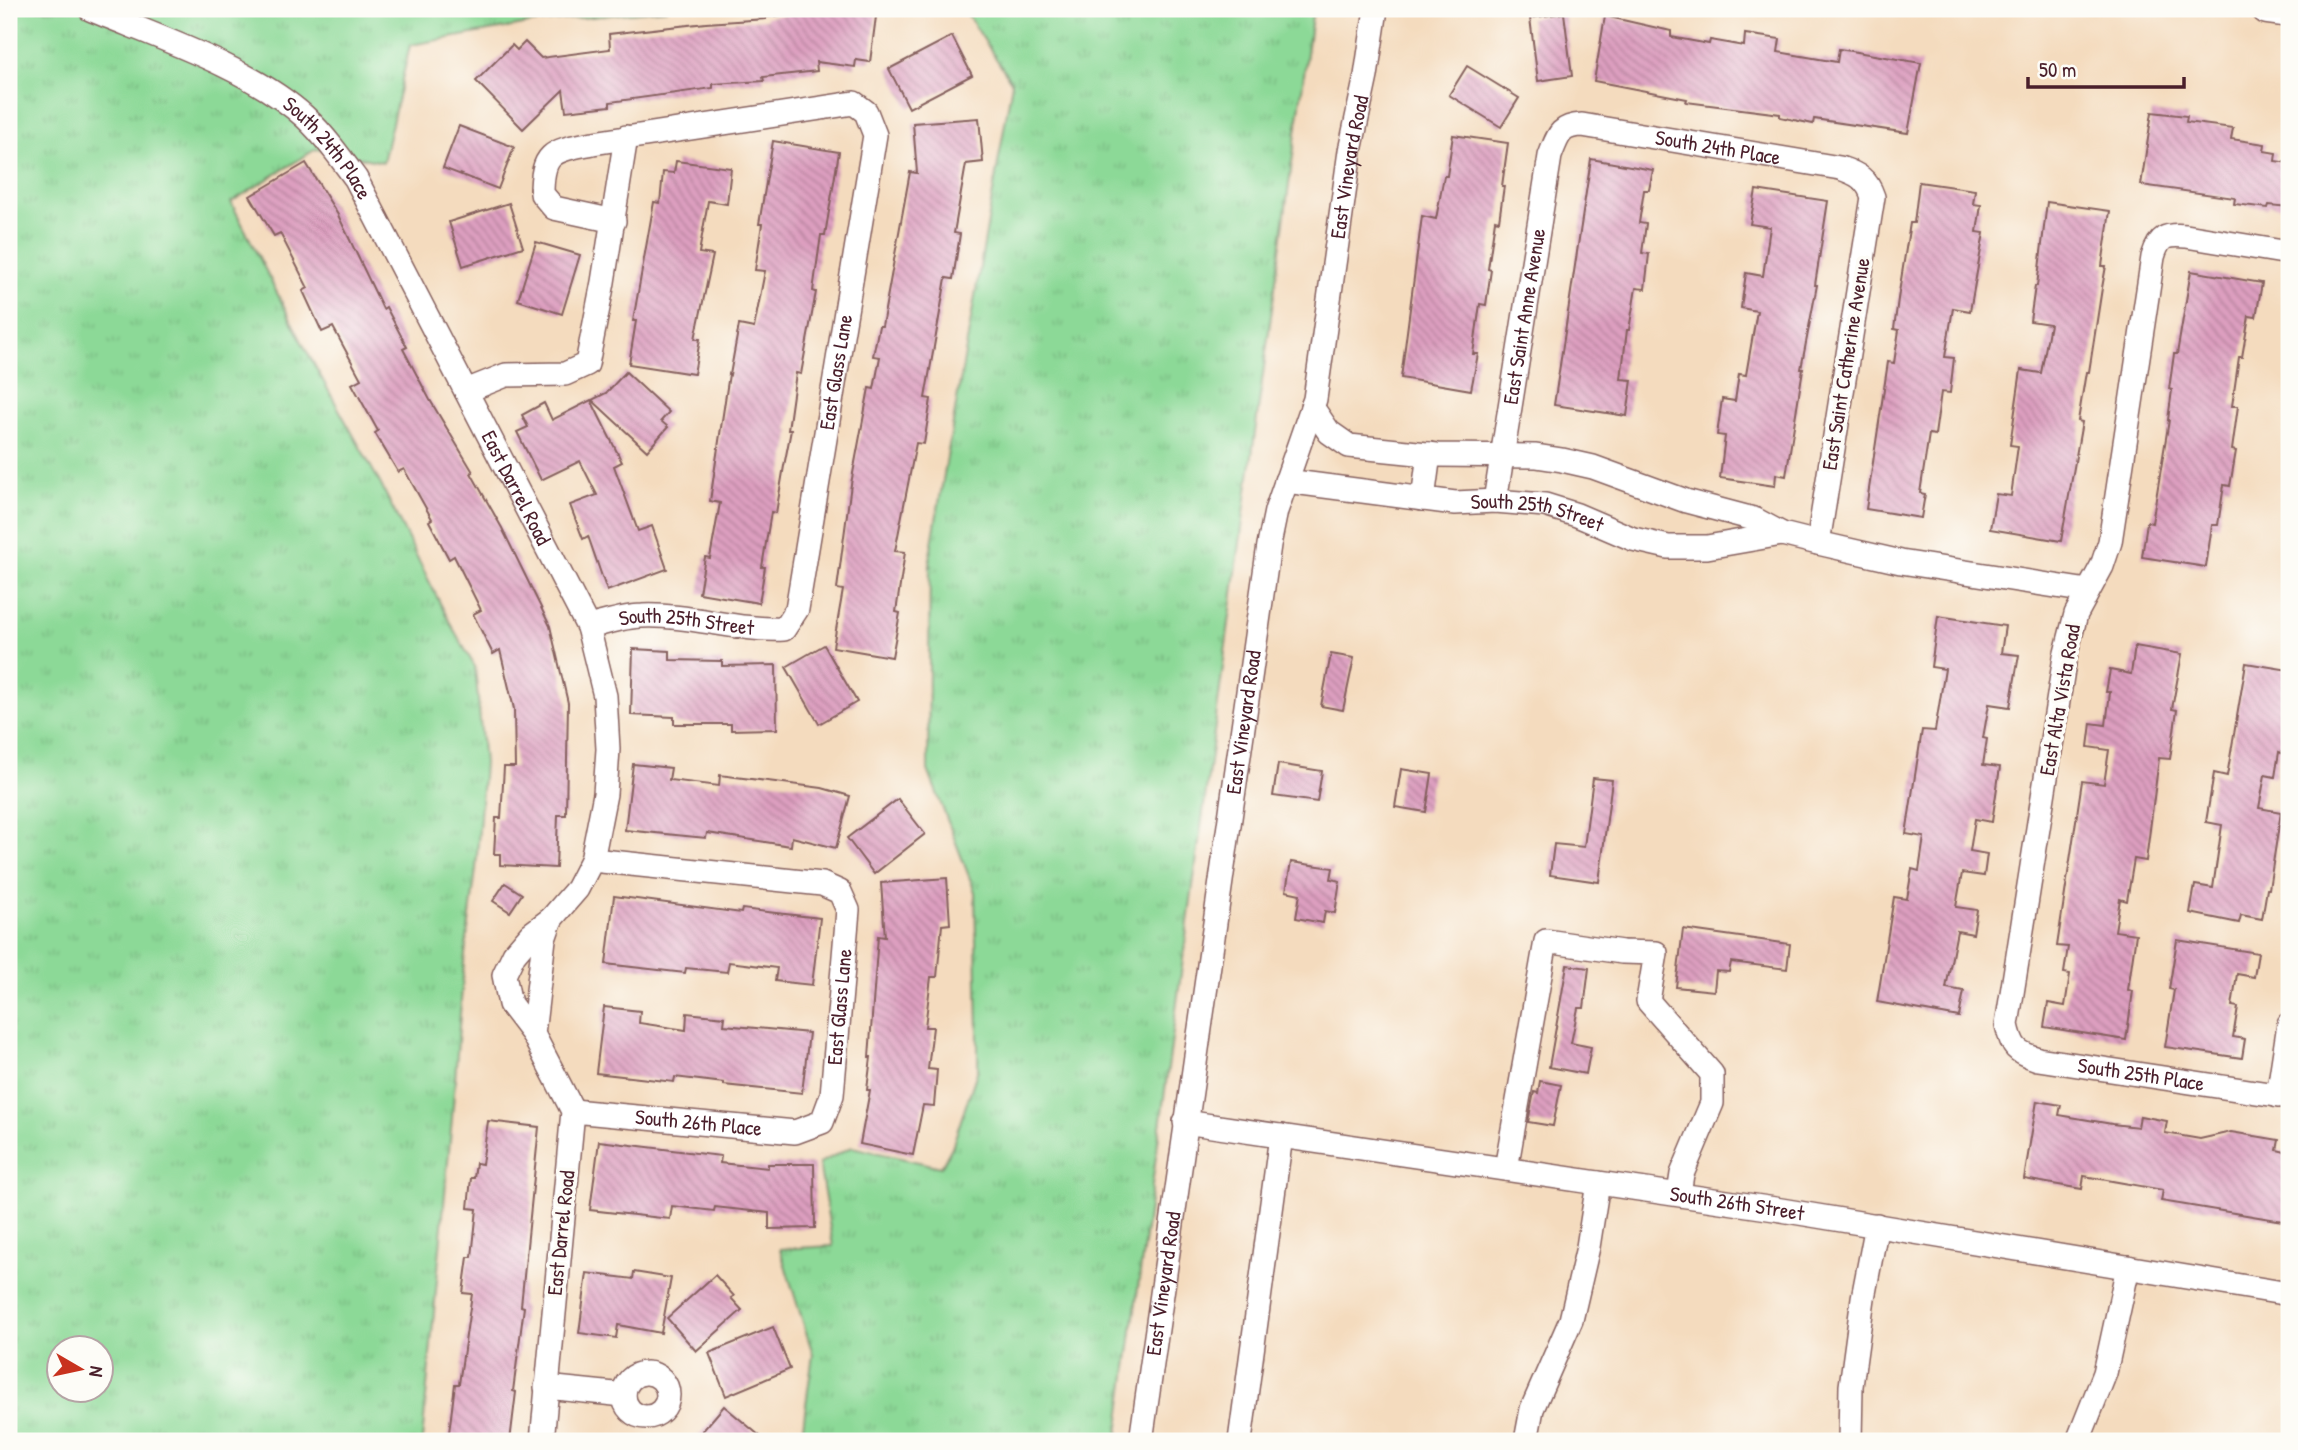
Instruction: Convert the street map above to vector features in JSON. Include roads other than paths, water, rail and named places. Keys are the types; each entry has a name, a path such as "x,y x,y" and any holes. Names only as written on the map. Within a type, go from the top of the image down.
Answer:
{"main road":[{"path":"2267,9 2289,12"}],"street":[{"name":"South 24th Place","path":"90,9 222,64 260,85 303,116 331,145 356,179 466,391"},
{"name":"East Vineyard Road","path":"1141,1441 1269,545 1276,511 1312,407 1350,150 1377,9"},
{"name":"East Glass Lane","path":"626,138 854,103 866,112 875,135 797,609 784,629"},
{"name":"South 24th Place","path":"1560,132 1570,126 1582,125 1840,168 1860,175 1869,186"},
{"name":"East Saint Anne Avenue","path":"1494,501 1550,156 1560,132"},
{"path":"466,391 506,375 565,374 587,364 614,221 626,138 564,149 550,156 542,173 542,194 554,208 614,221"},
{"name":"East Saint Catherine Avenue","path":"1818,543 1872,197 1869,186"},
{"name":"East Alta Vista Road","path":"2010,1040 2007,1025 2065,657 2076,614 2102,566 2110,541 2157,243 2169,235 2186,236 2289,253"},
{"name":"East Darrel Road","path":"466,391 588,626 605,696 608,749 605,794 592,860 577,889 551,919 531,934 514,954 504,975 510,1004 533,1034 573,1111 542,1441"},
{"name":"South 25th Street","path":"1312,407 1329,432 1349,446 1429,454 1536,456 1593,467 1686,501 1754,519 1782,534 1901,562 2088,591"},
{"path":"1423,499 1429,454"},
{"name":"South 25th Street","path":"1286,481 1455,503 1494,501 1545,506 1577,515 1633,539 1668,548 1707,547 1782,534"},
{"name":"South 25th Street","path":"588,626 641,616 763,630 784,629"},
{"name":"East Glass Lane","path":"592,860 822,884 840,892 848,910 832,1095 822,1122"},
{"name":"East Darrel Road","path":"533,1034 544,939 551,919"},
{"path":"1506,1169 1546,941 1622,952 1656,953 1648,1002 1712,1074 1712,1103 1682,1174 1679,1194"},
{"path":"2283,1097 2289,1024"},
{"name":"South 25th Place","path":"2010,1040 2020,1053 2038,1059 2283,1097"},
{"name":"South 26th Place","path":"573,1111 795,1132 822,1122"},
{"name":"South 26th Street","path":"1185,1122 1679,1194 2289,1294"},
{"path":"1240,1441 1281,1136"},
{"path":"1525,1441 1532,1409 1571,1320 1588,1247 1598,1183"},
{"path":"1850,1441 1853,1375 1863,1298 1877,1226"},
{"path":"2078,1441 2105,1373 2128,1267"},
{"path":"546,1387 624,1395"}]}
